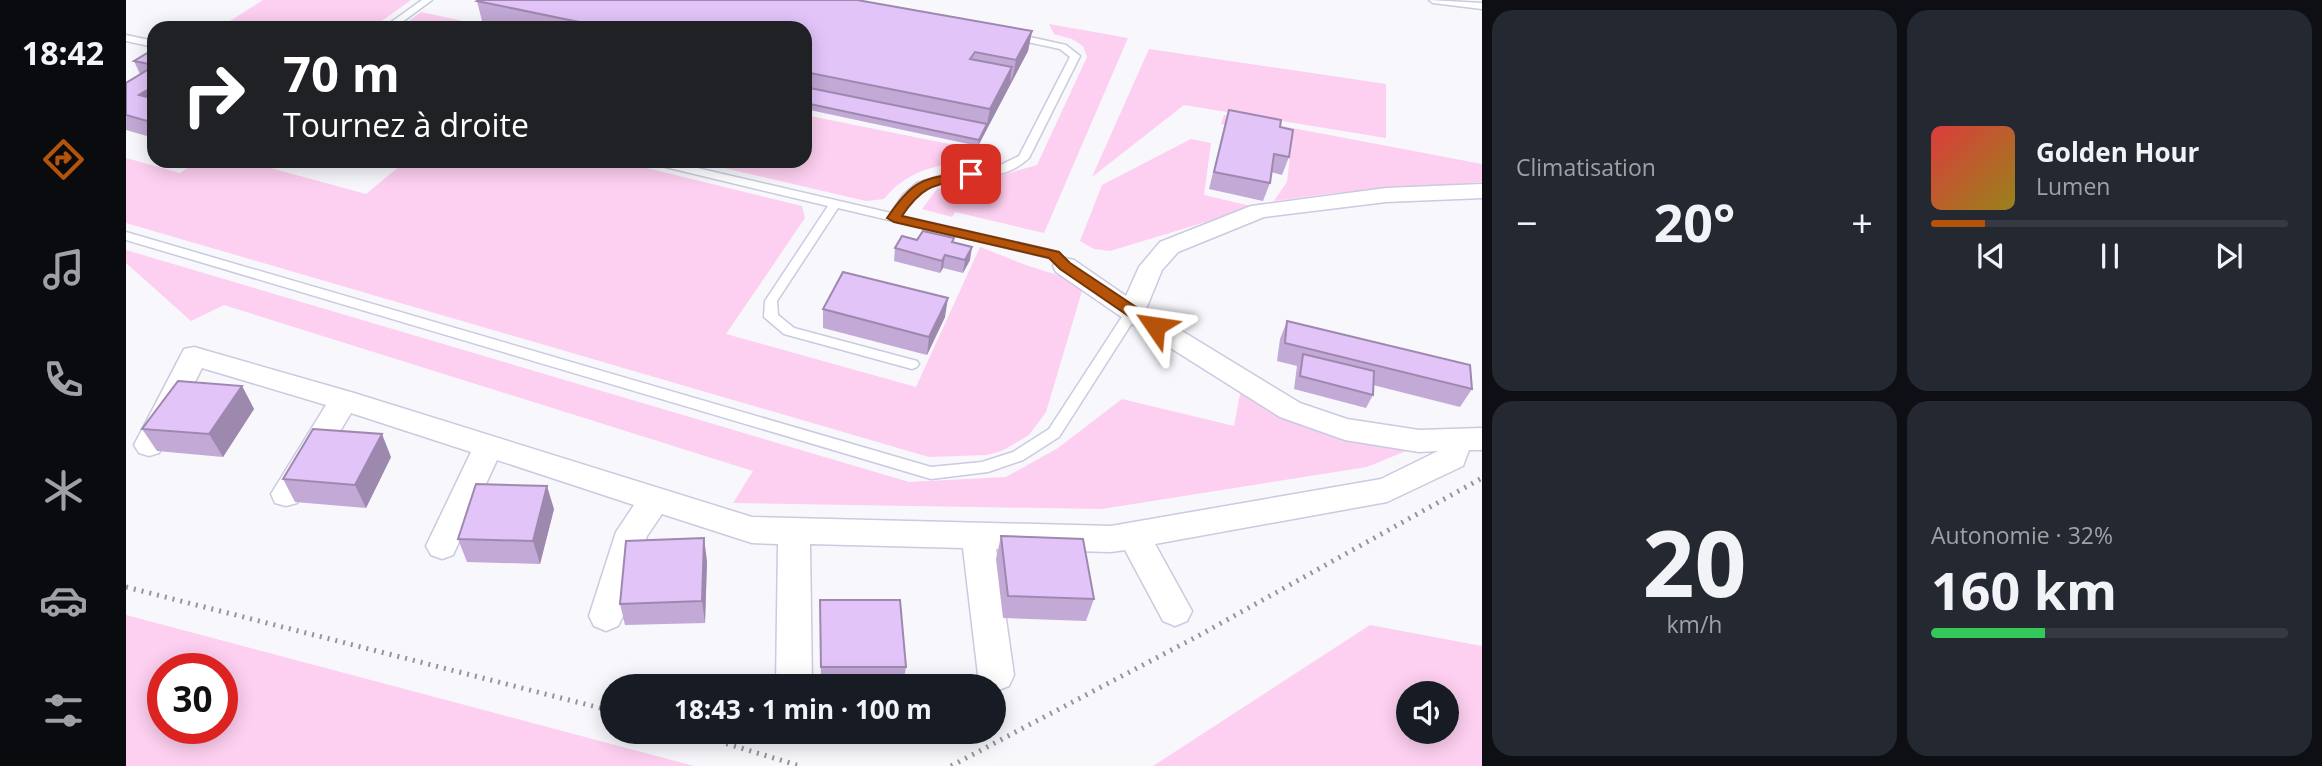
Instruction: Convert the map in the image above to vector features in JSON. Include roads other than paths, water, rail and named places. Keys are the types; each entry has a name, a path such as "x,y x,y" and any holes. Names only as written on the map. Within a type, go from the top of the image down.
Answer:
{"street":[{"path":"1132,312 1151,267 1169,247 1259,211 1385,195 1482,191"},
{"path":"1065,266 1132,312 1290,410 1345,429 1419,441 1470,440"},
{"path":"149,445 194,356 344,400 752,530 1111,539 1387,490 1451,458 1470,440"},
{"path":"286,494 344,400"},
{"path":"442,546 488,446"},
{"path":"606,616 632,532 655,499"},
{"path":"794,531 794,674"},
{"path":"1133,535 1175,611"},
{"path":"978,536 996,674"}],"lane":[{"path":"398,21 428,0"},
{"path":"1433,0 1482,6"},
{"path":"894,218 909,195 925,184 1014,166 1030,146 1074,57 1063,47 998,33"},
{"path":"126,38 147,42"},
{"path":"683,168 1054,255 1065,266"},
{"path":"835,204 771,301 771,317 789,331 912,364"},
{"path":"126,236 931,472 983,468 1018,456 1054,433 1132,312"}]}
